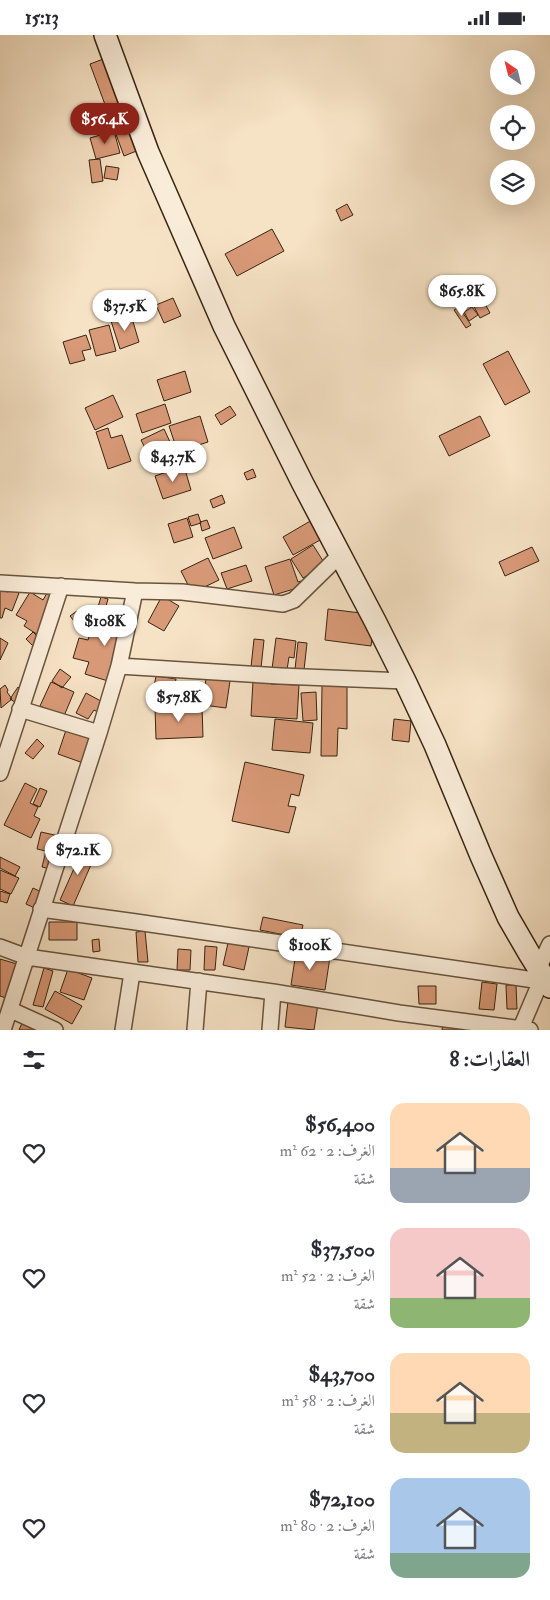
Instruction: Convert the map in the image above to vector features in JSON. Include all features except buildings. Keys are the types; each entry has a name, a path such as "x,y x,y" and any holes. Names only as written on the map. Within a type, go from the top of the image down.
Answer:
{"street":[{"path":"105,35 148,152 224,326 405,681 435,745 500,899 543,978"},
{"path":"0,583 182,592 283,604 294,600 340,555"},
{"path":"0,773 61,586"},
{"path":"3,1030 99,733 118,666 135,591"},
{"path":"118,666 280,676 405,681"},
{"path":"20,709 99,733"},
{"path":"41,909 543,978"},
{"path":"0,947 27,957 524,1030 543,978 550,944"},
{"path":"123,1030 132,973"},
{"path":"195,1030 199,981"},
{"path":"270,1030 274,992"},
{"path":"11,1010 55,1030"}]}
